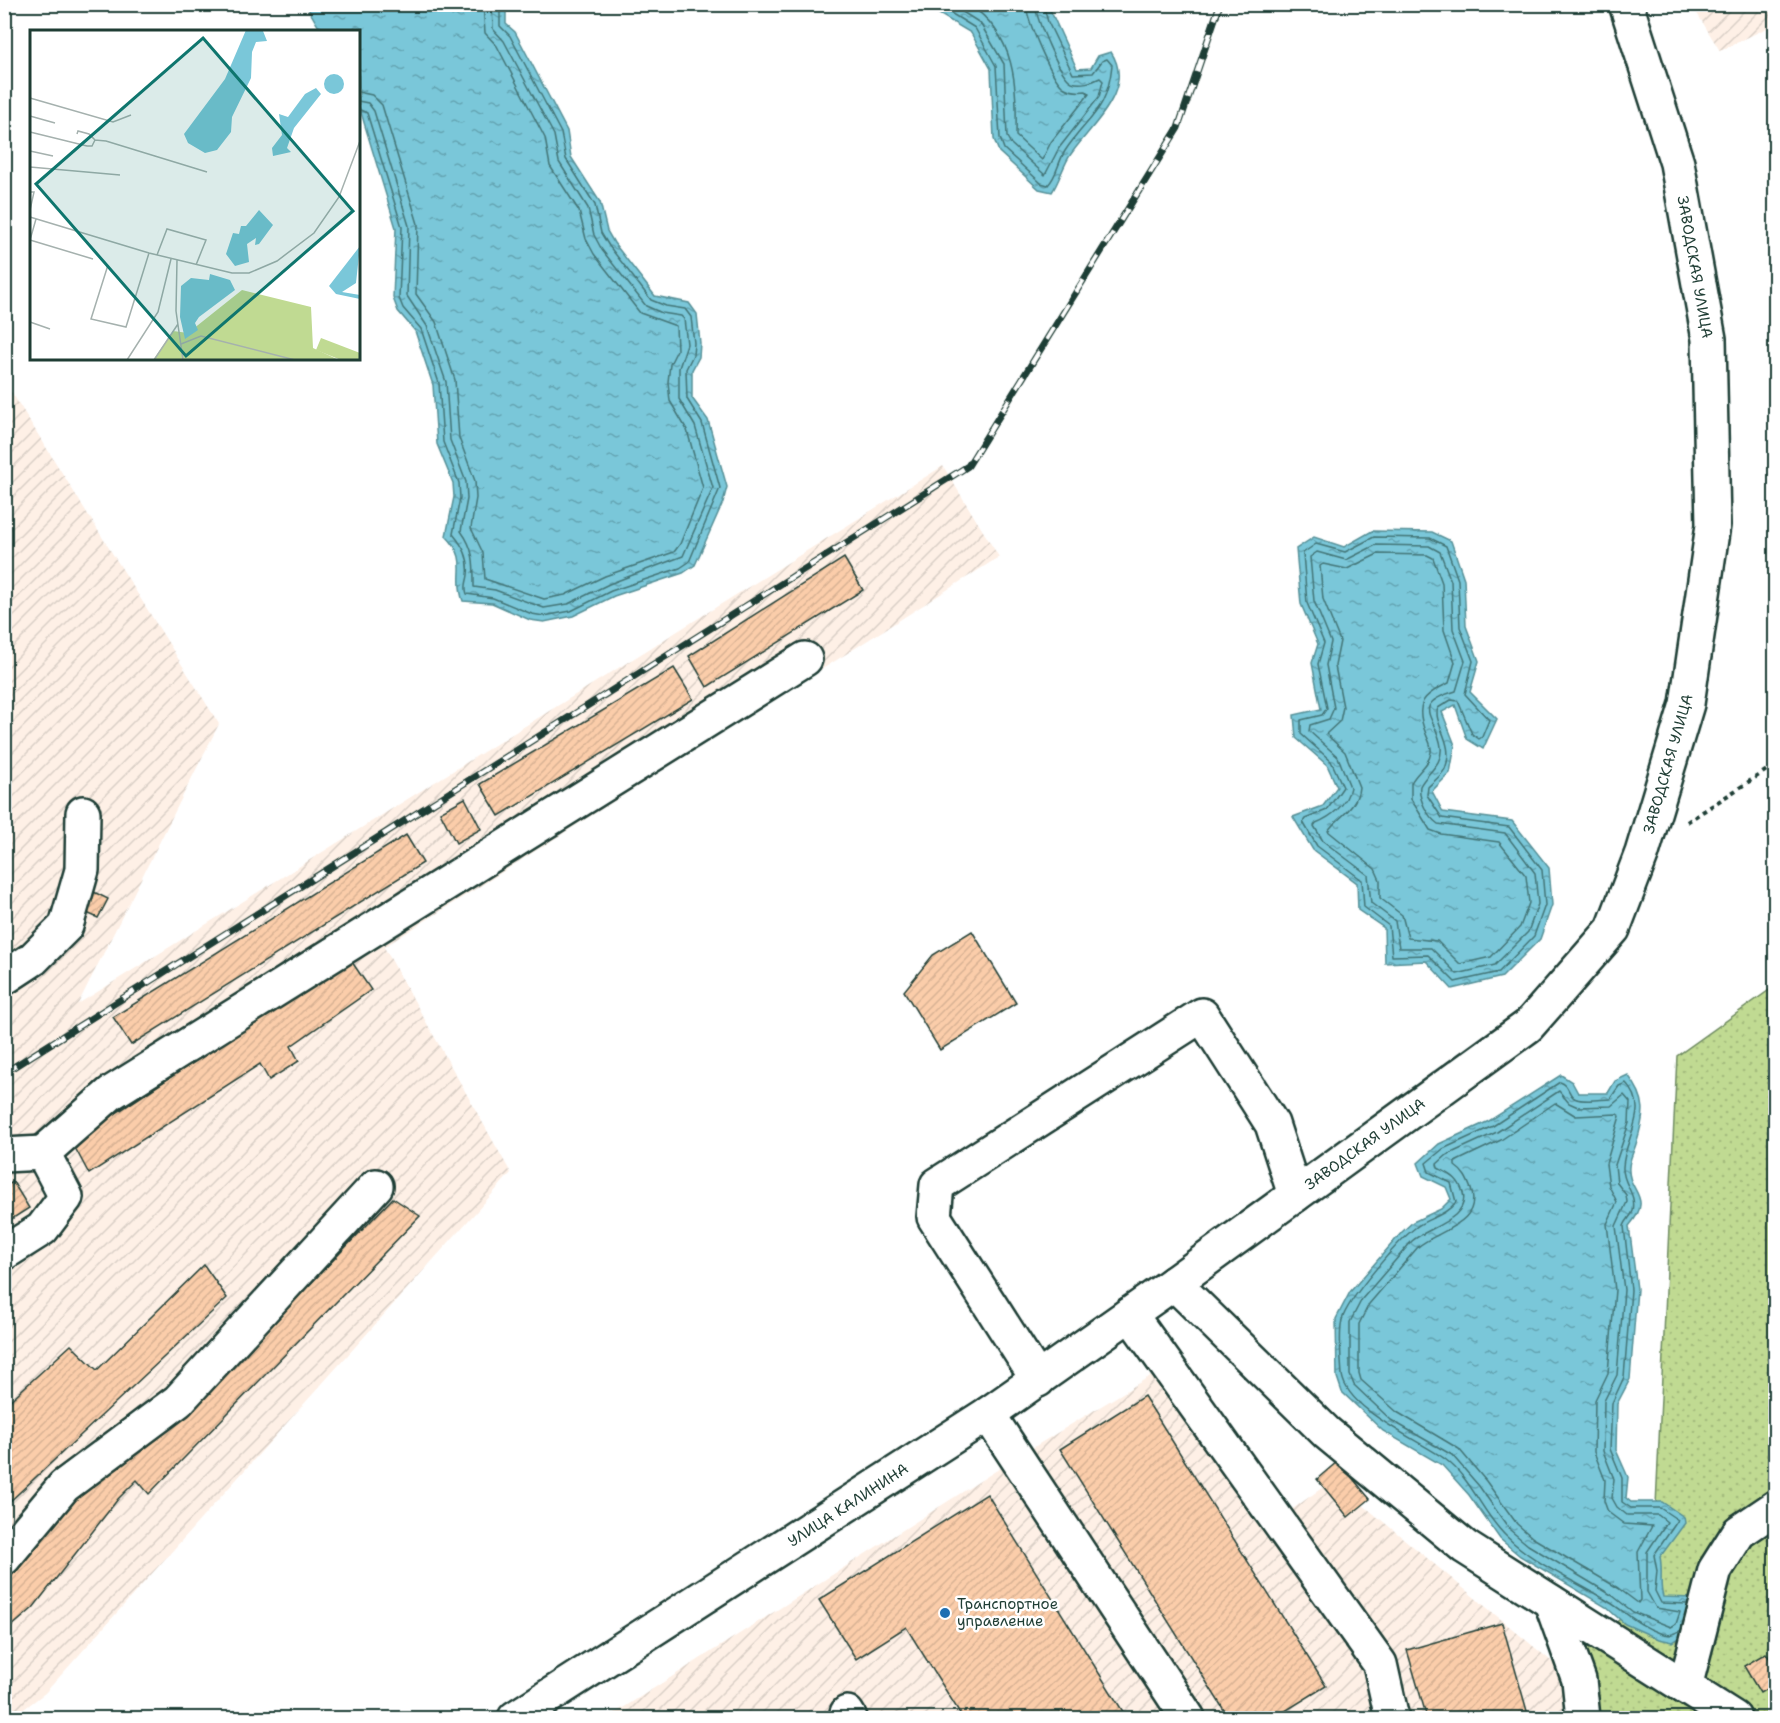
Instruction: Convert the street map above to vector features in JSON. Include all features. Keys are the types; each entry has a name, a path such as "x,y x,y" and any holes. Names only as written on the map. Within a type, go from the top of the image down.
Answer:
{"street":[{"name":"ЗАВОДСКАЯ УЛИЦА","path":"1174,1283 1528,1026 1613,929 1642,853 1687,704 1713,513 1709,339 1677,163 1626,4"},
{"path":"4,1155 43,1153 111,1093 805,658"},
{"path":"4,978 33,960 66,926 82,870 83,813"},
{"path":"1038,1380 934,1217 937,1185 1202,1015 1272,1124 1295,1195"},
{"path":"4,1253 42,1229 66,1197 43,1153"},
{"path":"4,1558 64,1486 178,1401 376,1186"},
{"path":"1174,1283 1327,1433 1465,1547 1734,1719"},
{"name":"УЛИЦА КАЛИНИНА","path":"515,1719 988,1414 1174,1283"},
{"path":"1130,1314 1380,1664 1392,1719"},
{"path":"988,1414 1188,1719"},
{"path":"1685,1687 1715,1570 1739,1532 1776,1507"},
{"path":"1551,1602 1579,1680 1583,1719"}],"path":[{"path":"1642,853 1776,764"}],"shaded area":[{"path":"1692,5 1775,5 1775,24 1720,51"},
{"path":"4,380 219,724 78,1004 943,466 999,557 384,947 511,1173 45,1693 12,1718 4,1718"},
{"path":"1175,1361 1287,1513 1333,1480 1562,1670 1574,1718 607,1718 1016,1458"}],"green space":[{"path":"1775,986 1775,1718 1574,1718 1562,1670 1652,1591 1677,1056"}],"water":[{"path":"306,5 506,5 506,24 515,32 567,131 571,157 600,202 607,231 614,243 655,296 689,303 697,314 700,343 699,357 692,370 692,398 708,420 727,487 723,502 695,565 683,573 614,596 573,616 544,622 530,620 492,603 463,601 460,592 458,553 446,536 454,497 453,483 437,444 433,385 415,331 398,311 393,298 396,228 360,109 360,30 320,30"},
{"path":"924,5 1048,5 1077,69 1091,68 1098,56 1111,52 1117,66 1118,80 1115,93 1099,119 1068,158 1052,192 1039,189 999,152 994,139 991,69 971,33"},
{"path":"1372,531 1432,532 1451,541 1464,579 1466,626 1479,661 1470,692 1497,719 1483,749 1467,739 1455,705 1442,712 1455,745 1450,773 1432,791 1443,812 1512,821 1549,868 1552,905 1540,939 1502,977 1452,989 1426,961 1385,963 1384,928 1358,910 1357,883 1313,850 1293,817 1323,806 1337,787 1327,765 1296,738 1294,715 1321,709 1312,663 1318,644 1301,604 1296,549 1314,537 1344,547"},
{"path":"1561,1075 1572,1082 1578,1093 1608,1093 1615,1081 1628,1075 1642,1100 1643,1116 1629,1167 1629,1175 1640,1201 1640,1208 1629,1226 1637,1289 1630,1379 1617,1404 1616,1450 1628,1477 1626,1498 1631,1502 1662,1502 1684,1517 1685,1523 1660,1557 1663,1597 1693,1598 1686,1634 1673,1642 1659,1639 1625,1624 1606,1607 1520,1556 1500,1539 1469,1495 1442,1465 1383,1431 1342,1392 1337,1377 1336,1319 1350,1292 1402,1232 1413,1222 1441,1209 1451,1199 1446,1187 1423,1176 1418,1163 1439,1144 1489,1121"}],"building":[{"path":"844,558 863,590 707,687 689,656"},
{"path":"674,668 693,699 499,816 480,784"},
{"path":"465,798 481,829 456,843 440,812"},
{"path":"406,835 423,863 131,1045 113,1017"},
{"path":"88,889 108,899 98,918 78,909"},
{"path":"972,931 1016,1003 940,1050 904,991 933,955"},
{"path":"350,959 371,990 291,1046 299,1061 269,1080 260,1064 89,1174 72,1142"},
{"path":"13,1182 29,1208 4,1224 4,1187"},
{"path":"393,1198 420,1216 149,1494 137,1480 118,1499 33,1608 4,1633 4,1585 84,1488 177,1422"},
{"path":"204,1265 227,1298 4,1507 4,1406 71,1345 97,1370"},
{"path":"1144,1396 1326,1686 1274,1718 1229,1718 1060,1449"},
{"path":"1338,1461 1370,1499 1348,1517 1317,1479"},
{"name":"Транспортное управление","path":"987,1494 1127,1718 963,1718 906,1627 856,1659 819,1600"},
{"path":"1502,1623 1529,1718 1427,1718 1407,1650"},
{"path":"1766,1653 1776,1668 1776,1683 1760,1693 1744,1666"}],"railway":[{"path":"4,1073 968,466 1178,128 1220,4"}],"place":[{"name":"Транспортное управление","path":"945,1613"}]}
